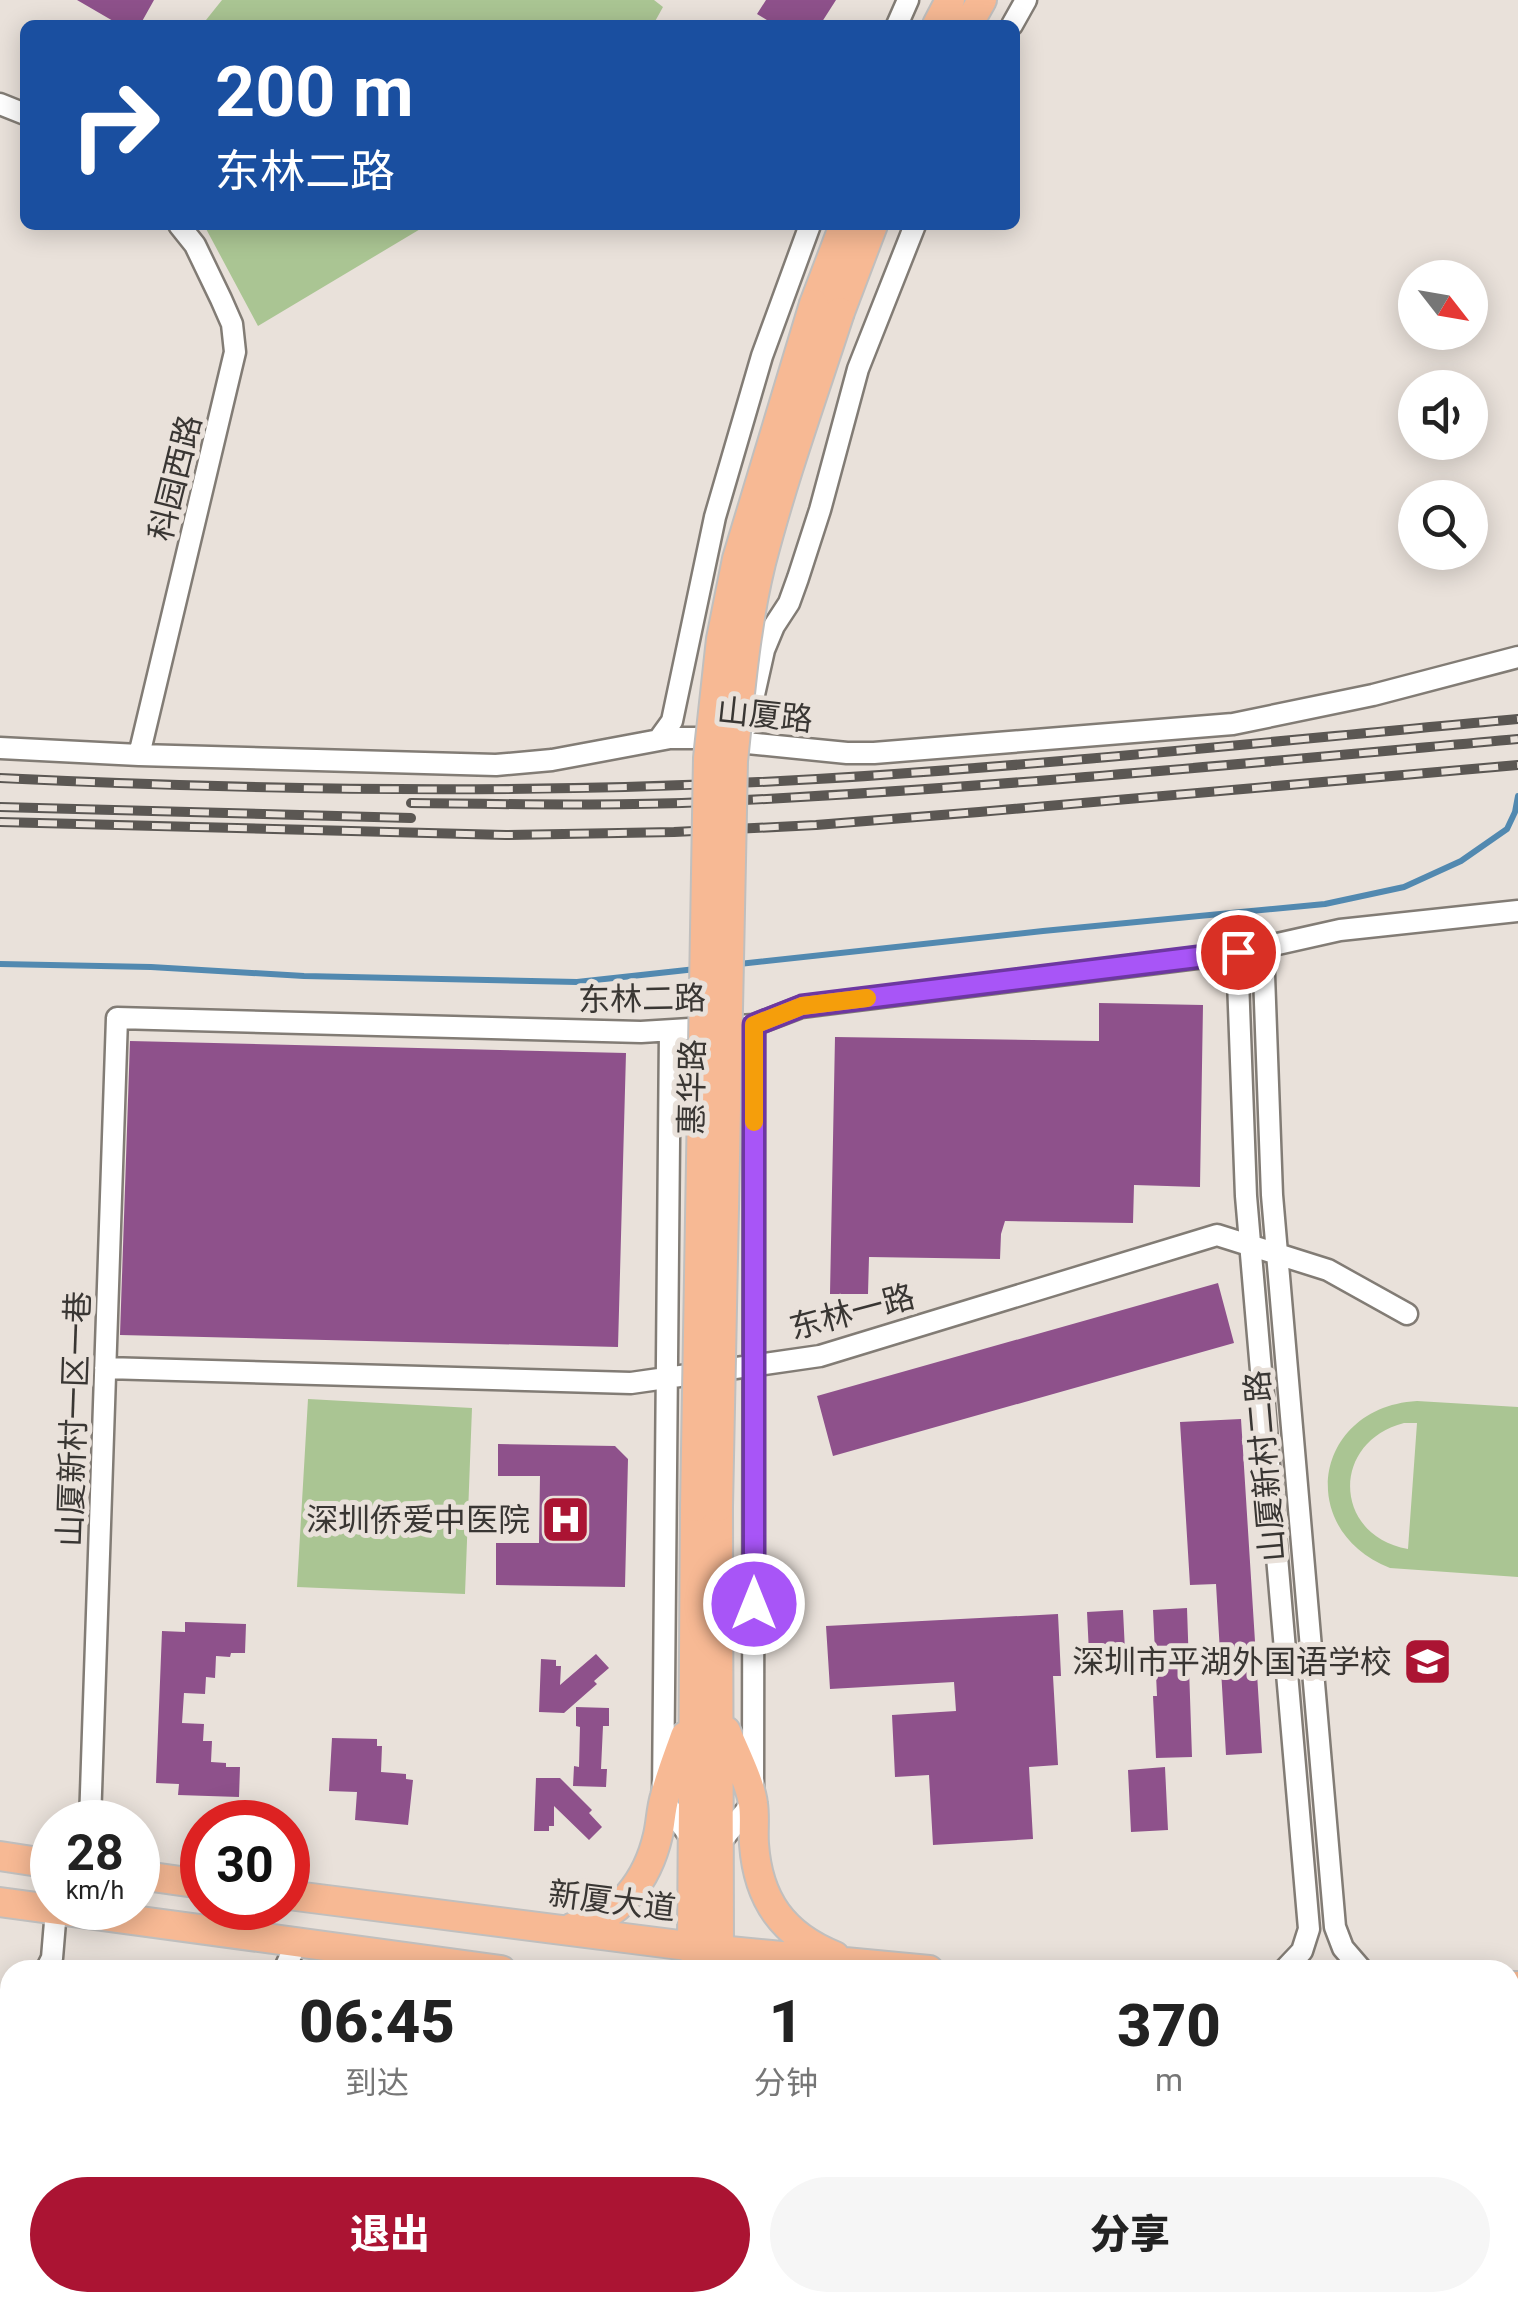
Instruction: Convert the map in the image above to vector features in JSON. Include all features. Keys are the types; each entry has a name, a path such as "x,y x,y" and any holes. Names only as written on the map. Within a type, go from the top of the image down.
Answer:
{"main road":[{"name":"惠华路","path":"707,1959 708,758 721,639 736,559 827,308 843,230"},
{"name":"惠华路","path":"827,308 870,230"},
{"path":"706,1712 754,1802 758,1878 770,1907 790,1930 816,1948 846,1960"},
{"path":"558,1930 584,1926 608,1915 628,1897 646,1870 663,1800 706,1712"},
{"path":"0,1856 30,1861"},
{"name":"新厦大道","path":"310,1898 558,1930 707,1959 755,1960"},
{"path":"0,1902 30,1906"},
{"path":"160,1924 428,1960"}],"street":[{"name":"科园西路","path":"139,755 235,352 232,324 195,244 183,230"},
{"path":"660,740 672,721 715,517 756,374 808,230"},
{"path":"742,742 764,650 789,602 803,561 858,368 913,230"},
{"name":"山厦路","path":"0,748 496,764 552,760 660,740 697,738 874,754 1233,724 1372,696 1518,657"},
{"name":"东林二路","path":"117,1018 543,1031 642,1032 754,1025 802,1006 1238,952 1340,930 1518,911"},
{"name":"山厦新村二路","path":"1263,947 1276,1254 1335,1927 1343,1948 1353,1960"},
{"name":"山厦新村二路","path":"1238,952 1246,1196 1309,1929 1302,1951 1293,1960"},
{"name":"山厦新村一区一巷","path":"91,1800 117,1018"},
{"path":"670,1030 663,1800 706,1842 754,1802 754,1025"},
{"name":"东林一路","path":"105,1368 632,1383 820,1356 1217,1236 1328,1270 1407,1314"},
{"path":"51,1960 54,1930"},
{"path":"289,1960 297,1942"}],"green space":[{"path":"222,0 654,0 663,7 656,20 206,20"},
{"path":"207,230 419,230 258,326"},
{"path":"308,1399 472,1408 465,1594 297,1587"},
{"path":"1417,1401 1518,1407 1518,1577 1390,1568 1359,1550 1339,1527 1329,1500 1329,1472 1338,1446 1356,1424 1382,1408","holes":["1404,1423 1417,1423 1408,1549 1383,1541 1365,1526 1354,1508 1350,1488 1353,1468 1363,1449 1380,1433"]}],"building":[{"path":"77,0 154,0 143,20 111,20"},
{"path":"766,0 836,0 823,20 767,20 757,14"},
{"path":"1099,1003 1203,1005 1200,1187 1134,1185 1133,1223 1005,1221 1000,1259 869,1257 868,1294 830,1294 835,1037 1099,1041"},
{"path":"130,1041 626,1053 618,1347 120,1335"},
{"path":"1218,1283 1234,1343 833,1456 817,1396"},
{"path":"1241,1419 1262,1753 1226,1755 1216,1584 1190,1585 1180,1422"},
{"path":"498,1444 615,1446 628,1459 625,1587 496,1585 496,1543 539,1543 540,1476 498,1476"},
{"path":"1187,1608 1192,1757 1156,1758 1153,1610"},
{"path":"1123,1610 1126,1672 1090,1674 1087,1612"},
{"path":"1058,1614 1061,1676 1053,1676 1058,1765 1029,1767 1033,1839 933,1845 929,1775 895,1777 892,1715 956,1711 954,1682 830,1689 826,1626"},
{"path":"185,1622 246,1624 245,1653 216,1656 215,1678 206,1677 205,1694 184,1693 182,1723 204,1724 203,1741 212,1741 211,1762 240,1767 239,1797 178,1795 179,1784 156,1783 162,1631 185,1632"},
{"path":"596,1654 609,1668 594,1681 597,1684 564,1713 539,1712 541,1659 556,1660 556,1666 561,1666 560,1685"},
{"path":"576,1707 609,1708 609,1726 603,1726 601,1769 607,1769 606,1787 573,1786 574,1766 579,1767"},
{"path":"332,1738 377,1739 377,1746 382,1746 381,1772 406,1774 406,1779 413,1780 408,1825 355,1820 357,1792 329,1791"},
{"path":"1165,1767 1168,1830 1131,1832 1128,1770"},
{"path":"536,1778 560,1778 592,1810 589,1813 602,1827 589,1840 554,1806 554,1826 549,1826 549,1831 534,1831"}],"waterway":[{"path":"739,964 1325,904 1404,887 1461,861 1507,829 1518,796"},
{"path":"0,964 577,982 696,969"}],"railway":[{"path":"0,778 408,789 715,784 992,767 1518,719"},
{"path":"411,803 614,804 787,798 1100,776 1518,739"},
{"path":"0,822 506,835 674,832 816,825 1518,765"},
{"path":"0,807 411,818"}],"slow traffic":[{"path":"754,1122 754,1025 802,1006 867,998"}],"place":[{"name":"深圳侨爱中医院","path":"565,1520"},
{"name":"深圳市平湖外国语学校","path":"1427,1662"}],"route":[{"path":"754,1604 754,1025 802,1006 1238,952"}]}
